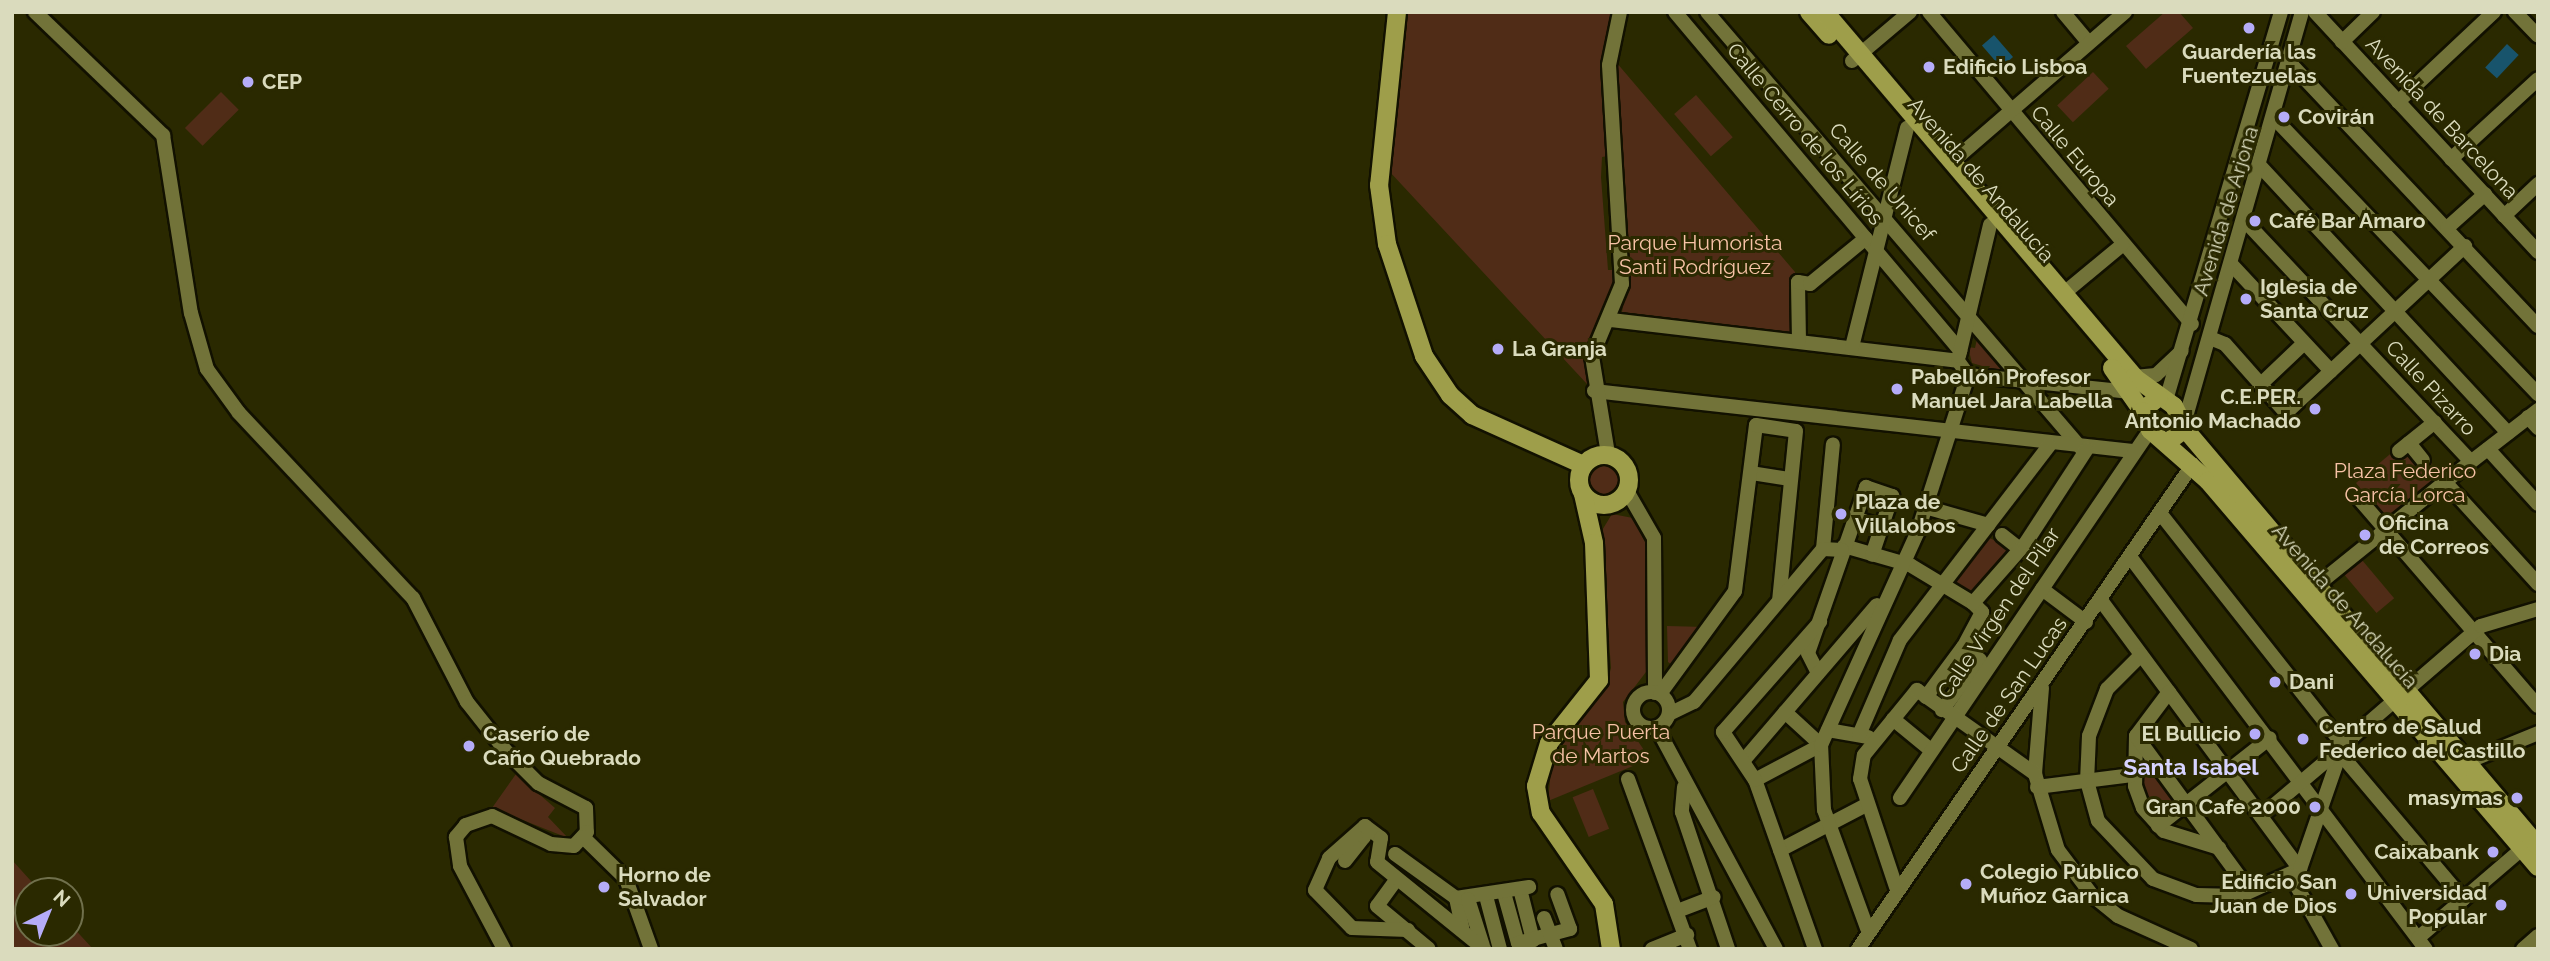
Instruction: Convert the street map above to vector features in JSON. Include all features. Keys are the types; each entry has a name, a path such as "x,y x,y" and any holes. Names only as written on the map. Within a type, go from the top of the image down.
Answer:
{"main road":[{"path":"1397,12 1379,185 1387,244 1424,356 1450,395 1472,415 1583,465 1608,454 1627,468 1627,491 1608,505 1593,535"},
{"name":"Avenida de Andalucía","path":"1809,12 1856,58 1952,162 2063,293 2132,385 2150,430 2169,442 2193,464 2533,843"},
{"name":"Avenida de Andalucía","path":"1825,12 1907,128 1990,225 2132,385 2162,399 2316,586 2401,696 2467,762 2533,843 2538,867"},
{"path":"2142,411 2162,399"},
{"path":"2169,442 2185,425"},
{"path":"1583,465 1583,494 1593,535 1600,680 1549,743 1536,786 1541,813 1604,904 1611,949"},
{"path":"1583,494 1608,505"}],"street":[{"path":"35,12 163,135 191,313 207,369 239,413 413,598 467,702 505,750 538,783 582,802 588,816 583,837 570,847 551,844 492,816 466,825 456,837 460,866 504,949"},
{"path":"1608,454 1594,391 1594,346 1611,320 1622,284 1609,65 1620,12"},
{"name":"Calle Cerro de los Lírios","path":"1675,12 1866,238 1874,253 1959,356 1968,375"},
{"name":"Calle de Unicef","path":"1707,12 2084,448"},
{"path":"1856,58 1910,12"},
{"name":"Calle Europa","path":"1929,12 2009,111 2192,324"},
{"path":"2063,12 2090,43"},
{"path":"1952,162 2125,12"},
{"name":"Avenida de Arjona","path":"2162,399 2185,347 2281,12"},
{"name":"Avenida de Arjona","path":"2185,425 2275,119 2302,12"},
{"name":"Avenida de Barcelona","path":"2315,12 2538,252"},
{"path":"2342,42 2373,12"},
{"path":"2398,102 2494,12"},
{"path":"2515,12 2538,36"},
{"path":"1718,65 1738,48"},
{"path":"2289,62 2465,246 2538,327"},
{"path":"2451,159 2538,79"},
{"path":"2275,119 2538,394"},
{"path":"1852,347 1907,128"},
{"path":"2261,167 2508,433"},
{"path":"1825,189 1844,173"},
{"path":"2504,216 2538,184"},
{"path":"2447,228 2485,194"},
{"name":"Calle Pizarro","path":"2245,221 2471,462"},
{"path":"1611,320 1959,356 1990,225"},
{"path":"1800,341 1798,282 1810,284 1866,238"},
{"path":"2063,293 2122,245"},
{"path":"2210,338 2225,344 2286,413 2465,246"},
{"path":"2232,265 2331,371"},
{"path":"2261,384 2304,343"},
{"path":"1867,928 1829,824 1819,771 1821,745 1902,565 1925,507 1968,375 2132,385 2167,369 2185,347"},
{"path":"1594,391 2049,446 2133,451"},
{"path":"2316,586 2508,433 2534,418"},
{"path":"2423,460 2404,447 2435,422"},
{"path":"1657,728 1641,725 1633,709 1638,698 1657,693 1735,590 1756,425 1796,431 1779,600"},
{"name":"Calle Virgen del Pilar","path":"1900,798 1932,751 1948,714 2042,589 2133,451 2150,430"},
{"path":"1657,728 1669,714 1694,702 1823,549 1833,444"},
{"path":"1859,736 1900,640 2049,446"},
{"path":"1926,698 1963,647 1978,607 2020,549 2084,448"},
{"path":"2488,449 2538,504"},
{"name":"Calle de San Lucas","path":"1858,949 1867,928 2042,687 2193,464"},
{"path":"1751,473 1790,478"},
{"path":"2442,484 2538,584"},
{"path":"1818,673 1808,653 1866,487 1892,496 1872,555"},
{"path":"1627,491 1654,538 1657,693 1669,714"},
{"path":"2360,500 2472,633 2538,706"},
{"path":"1925,507 1988,525"},
{"path":"2160,513 2341,748 2463,899"},
{"path":"1854,518 1882,527"},
{"path":"2002,535 2020,549"},
{"path":"1823,549 1843,548 1902,565 1944,582 1978,607"},
{"path":"2131,558 2323,807 2422,943 2463,899 2533,843"},
{"path":"2042,589 2086,622"},
{"path":"1744,760 1889,591"},
{"path":"2100,599 2261,816 2296,873 2332,949"},
{"path":"2261,816 2301,778 2341,748 2472,633 2538,609"},
{"path":"1815,949 1755,780 1723,732 1820,622"},
{"path":"1948,714 1980,660 1963,647"},
{"path":"2141,655 2107,689 2096,712 2087,780 2098,821 2153,878 2196,895 2249,890 2296,873 2323,807 2341,748"},
{"path":"2042,687 2036,781 2048,830 2070,870 2118,916 2168,945 2191,949"},
{"path":"1896,887 1864,806 1864,755 1917,690 1998,749 2036,781 2087,780 2132,775"},
{"path":"2168,692 2136,736 2132,775 2143,808 2158,826 2186,842 2219,848"},
{"path":"1785,712 1821,745"},
{"path":"1893,719 1932,751"},
{"path":"1657,728 1684,787 1776,949"},
{"path":"1828,730 1876,739"},
{"path":"2467,762 2538,733"},
{"path":"2136,736 2249,890"},
{"path":"2158,826 2270,738"},
{"path":"1755,780 1821,745"},
{"path":"1628,779 1680,910 1689,942 1652,949"},
{"path":"1684,787 1682,812 1714,897 1728,949"},
{"path":"1780,850 1864,806"},
{"path":"1345,861 1364,837 1365,826"},
{"path":"1365,826 1381,838 1377,862 1396,880 1462,927 1479,947"},
{"path":"1365,826 1329,858 1315,890 1352,928 1408,930"},
{"path":"583,837 626,879 651,949"},
{"path":"1395,854 1462,898 1479,947"},
{"path":"1396,880 1377,906 1429,949"},
{"path":"1462,898 1524,888 1536,943"},
{"path":"1504,893 1518,944 1561,942"},
{"path":"1557,894 1570,929 1561,942"},
{"path":"1486,896 1500,949"},
{"path":"1680,910 1714,897"},
{"path":"1462,898 1462,927"},
{"path":"1544,918 1561,942"},
{"path":"2523,949 2538,936"}],"green space":[{"path":"1407,12 1613,12 1601,62 1608,156 1602,157 1601,177 1608,270 1615,270 1615,284 1585,349 1587,384 1389,171"},
{"path":"2165,12 2179,12 2193,28 2146,69 2126,46"},
{"name":"Parque Humorista Santi Rodríguez","path":"1616,62 1795,272 1793,333 1622,312 1630,260"},
{"path":"2093,72 2109,89 2073,122 2057,105"},
{"path":"221,92 239,110 203,146 185,128"},
{"path":"1696,95 1733,137 1711,156 1674,114"},
{"path":"1972,332 2006,373 1972,363 1968,347 1975,348 1977,339"},
{"name":"Plaza Federico García Lorca","path":"2409,438 2444,477 2394,531 2356,483"},
{"path":"1605,461 1617,466 1622,478 1617,490 1605,495 1593,490 1588,478 1593,466"},
{"name":"Parque Puerta de Martos","path":"1612,514 1633,518 1647,546 1646,672 1623,702 1625,722 1650,759 1548,801 1553,750 1606,687 1611,668 1601,532"},
{"path":"1987,537 2015,549 1973,599 1952,579"},
{"path":"2362,560 2394,598 2377,613 2344,575"},
{"path":"1667,626 1706,627 1675,667 1668,662"},
{"path":"2139,739 2179,803 2157,819 2139,785"},
{"path":"516,774 555,808 548,817 568,838 492,808"},
{"path":"1593,789 1609,829 1589,837 1573,797"},
{"path":"12,860 27,877 14,877 14,947 84,947 84,939 93,949 12,949"}],"water":[{"path":"1994,35 2013,57 2001,67 1982,45"},
{"path":"2507,44 2519,55 2497,78 2485,67"}],"place":[{"name":"Guardería las Fuentezuelas","path":"2249,28"},
{"name":"Edificio Lisboa","path":"1929,67"},
{"name":"CEP","path":"248,82"},
{"name":"Covirán","path":"2284,117"},
{"name":"Café Bar Amaro","path":"2255,221"},
{"name":"Iglesia de Santa Cruz","path":"2246,299"},
{"name":"La Granja","path":"1498,349"},
{"name":"Pabellón Profesor Manuel Jara Labella","path":"1897,389"},
{"name":"C.E.PER. Antonio Machado","path":"2315,409"},
{"name":"Plaza de Villalobos","path":"1841,514"},
{"name":"Oficina de Correos","path":"2365,535"},
{"name":"Dia","path":"2475,654"},
{"name":"Dani","path":"2275,682"},
{"name":"El Bullicio","path":"2255,734"},
{"name":"Centro de Salud Federico del Castillo","path":"2303,739"},
{"name":"Caserío de Caño Quebrado","path":"469,746"},
{"name":"masymas","path":"2517,798"},
{"name":"Gran Cafe 2000","path":"2315,807"},
{"name":"Caixabank","path":"2493,852"},
{"name":"Colegio Público Muñoz Garnica","path":"1966,884"},
{"name":"Horno de Salvador","path":"604,887"},
{"name":"Edificio San Juan de Dios","path":"2351,894"},
{"name":"Universidad Popular","path":"2501,905"}],"district":[{"name":"Santa Isabel","path":"2191,767"}]}
